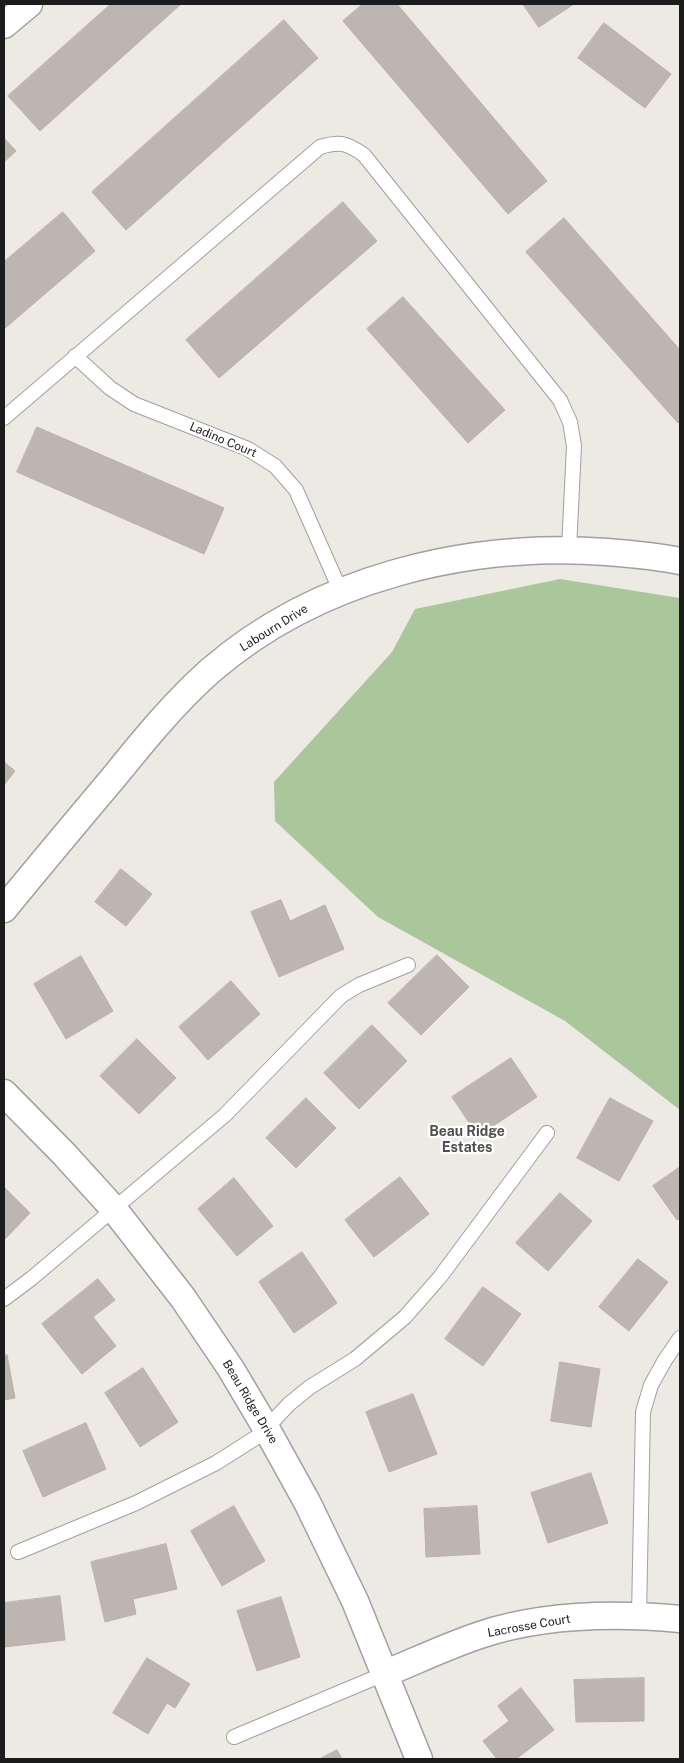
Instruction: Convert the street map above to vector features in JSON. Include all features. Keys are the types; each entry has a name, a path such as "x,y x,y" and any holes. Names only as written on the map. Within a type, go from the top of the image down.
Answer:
{"street":[{"path":"4,25 29,4"},
{"name":"Labourn Drive","path":"4,909 167,713 210,671 258,635 299,610 341,592 394,573 444,561 494,553 569,549 647,555 680,561"},
{"name":"Beau Ridge Drive","path":"4,1093 64,1154 113,1208 183,1298 231,1369 308,1502 351,1592 419,1759"},
{"name":"Lacrosse Court","path":"384,1674 480,1635 526,1624 584,1616 639,1615 680,1618"}],"lane":[{"path":"4,418 320,147 335,142 351,145 364,155 560,400 570,422 574,446 569,549"},
{"name":"Ladino Court","path":"75,356 110,388 134,404 248,449 275,466 296,490 341,592"},
{"path":"4,1299 32,1278 225,1115 341,996 358,985 408,965"},
{"path":"18,1552 136,1503 216,1463 260,1435 289,1404 355,1359 405,1317 440,1277 548,1133"},
{"path":"639,1615 643,1412 651,1385 680,1338"},
{"path":"234,1737 384,1674"}],"green space":[{"path":"560,579 680,598 680,1110 565,1021 378,917 275,821 274,782 392,652 415,609"}],"building":[{"path":"111,4 181,4 40,131 8,96"},
{"path":"363,4 397,4 547,181 508,214 343,21"},
{"path":"523,4 574,4 539,27"},
{"path":"284,20 318,58 126,230 92,192"},
{"path":"604,23 671,74 645,108 578,58"},
{"path":"4,138 16,151 4,162"},
{"path":"343,202 377,241 219,378 186,340"},
{"path":"63,212 95,251 4,329 4,262"},
{"path":"564,218 680,350 680,421 678,423 526,252"},
{"path":"403,297 505,410 468,443 367,329"},
{"path":"37,427 224,508 204,554 17,472"},
{"path":"4,762 15,771 4,785"},
{"path":"121,869 152,894 126,926 95,902"},
{"path":"281,900 290,921 325,905 344,949 279,977 251,912"},
{"path":"437,955 469,987 421,1035 388,1003"},
{"path":"81,956 113,1011 66,1039 34,984"},
{"path":"231,981 260,1014 208,1060 179,1027"},
{"path":"372,1025 407,1061 359,1109 324,1073"},
{"path":"137,1039 176,1078 139,1114 100,1076"},
{"path":"511,1058 537,1097 478,1136 452,1097"},
{"path":"306,1098 336,1128 296,1168 266,1138"},
{"path":"610,1098 653,1121 619,1181 577,1158"},
{"path":"680,1167 680,1218 677,1220 653,1186"},
{"path":"400,1177 429,1214 374,1257 345,1220"},
{"path":"234,1178 273,1226 237,1256 198,1209"},
{"path":"4,1187 30,1213 4,1240"},
{"path":"560,1193 592,1221 548,1271 516,1243"},
{"path":"302,1252 337,1303 294,1333 259,1282"},
{"path":"638,1259 668,1282 629,1331 599,1307"},
{"path":"98,1279 115,1300 93,1317 116,1346 82,1374 42,1324"},
{"path":"483,1287 521,1314 483,1366 445,1339"},
{"path":"7,1355 15,1398 4,1400 4,1356"},
{"path":"560,1362 600,1369 591,1427 551,1421"},
{"path":"143,1368 178,1422 140,1447 105,1393"},
{"path":"413,1394 437,1454 389,1472 366,1412"},
{"path":"86,1423 106,1469 43,1497 23,1451"},
{"path":"591,1473 608,1523 548,1543 531,1493"},
{"path":"234,1506 265,1561 222,1586 191,1531"},
{"path":"477,1506 480,1554 426,1557 424,1509"},
{"path":"166,1544 177,1589 133,1599 136,1614 105,1622 91,1562"},
{"path":"60,1596 65,1640 4,1647 4,1603"},
{"path":"281,1597 300,1657 257,1671 237,1611"},
{"path":"147,1658 190,1684 175,1708 167,1703 148,1734 113,1713"},
{"path":"644,1678 644,1721 576,1722 574,1680"},
{"path":"521,1688 554,1730 516,1759 497,1759 483,1741 509,1721 498,1706"},
{"path":"337,1750 342,1759 320,1759"}],"district":[{"name":"Beau Ridge Estates","path":"467,1140"}]}
